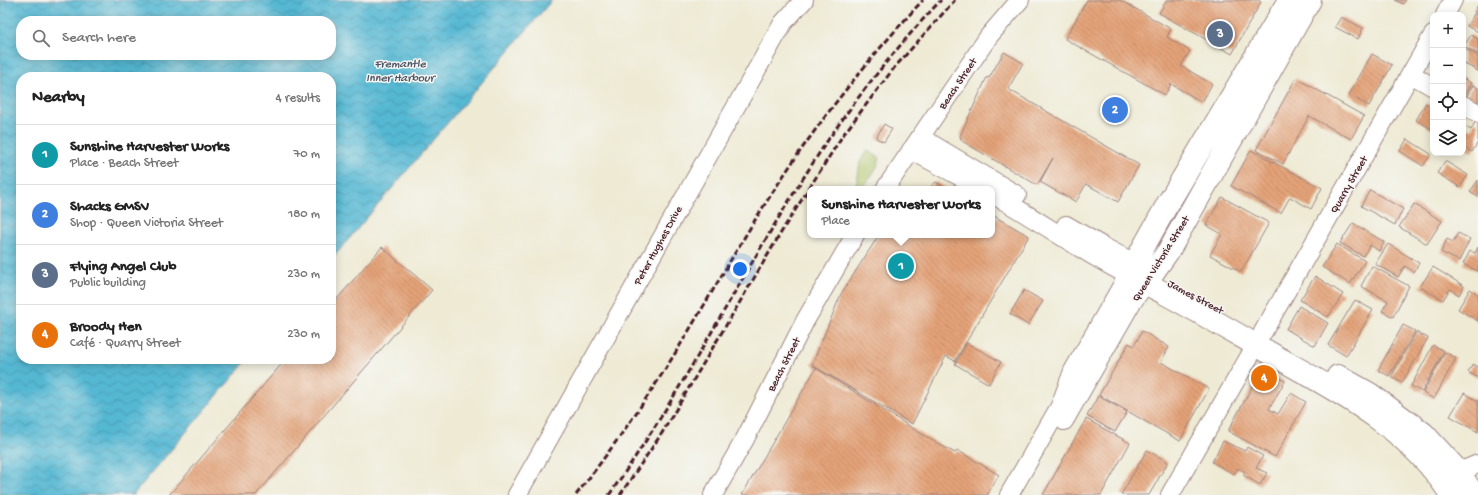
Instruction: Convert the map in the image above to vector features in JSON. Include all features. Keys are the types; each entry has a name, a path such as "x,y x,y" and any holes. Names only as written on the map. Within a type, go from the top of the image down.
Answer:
{"main road":[{"name":"Queen Victoria Street","path":"1140,274 1167,205 1289,0"},
{"name":"Queen Victoria Street","path":"1140,274 1169,250 1310,0"},
{"name":"James Street","path":"1140,274 1259,338 1370,394 1423,433 1465,485"}],"street":[{"name":"Peter Hughes Drive","path":"516,495 783,23 804,0"},
{"name":"Beach Street","path":"887,186 989,36 1020,0"},
{"path":"1447,12 1453,0"},
{"name":"Quarry Street","path":"1170,495 1430,40"},
{"path":"1411,74 1430,85"},
{"path":"1466,107 1478,113"},
{"path":"915,143 979,186"},
{"name":"James Street","path":"915,143 994,186"},
{"name":"James Street","path":"995,187 1084,235 1140,274"},
{"name":"James Street","path":"995,196 1013,205 1108,265 1140,274"},
{"name":"Beach Street","path":"713,495 745,439 805,321 853,238"},
{"name":"Queen Victoria Street","path":"1010,495 1060,406 1073,371 1140,274"},
{"name":"Queen Victoria Street","path":"1021,495 1131,304 1140,274"}],"green space":[{"path":"867,150 880,158 877,167 865,186 856,186 860,162"}],"water":[{"name":"Fremantle Inner Harbour","path":"0,0 552,0 336,254 336,72 16,72 16,364 244,364 133,495 0,495"}],"building":[{"path":"1087,0 1120,0 1171,29 1167,37 1190,51 1181,66 1212,84 1202,102 1171,84 1165,95 1065,39"},
{"path":"1167,0 1258,0 1261,2 1232,54 1159,13"},
{"path":"1395,0 1406,0 1403,4"},
{"path":"1478,5 1478,14 1474,12"},
{"path":"1474,14 1478,16 1478,32 1467,26"},
{"path":"1341,17 1363,28 1358,39 1335,27"},
{"path":"1471,35 1478,39 1478,54 1466,47 1466,43"},
{"path":"1466,49 1478,56 1478,71 1466,65"},
{"path":"1004,52 1023,63 1008,89 1139,165 1118,202 1086,184 1076,202 1040,182 1053,158 1037,185 962,141 960,136 987,77 989,78"},
{"path":"1372,54 1392,65 1369,106 1349,95"},
{"path":"1296,78 1364,116 1351,139 1309,116 1283,164 1256,150"},
{"path":"1466,80 1471,83 1466,92"},
{"path":"1473,85 1478,88 1478,106 1466,100"},
{"path":"1426,103 1430,106 1430,128 1416,120"},
{"path":"1475,122 1478,124 1478,142 1472,152 1466,149 1466,127 1471,130"},
{"path":"884,124 892,129 884,142 876,138"},
{"path":"1407,139 1430,153 1430,156 1423,166 1400,151"},
{"path":"1251,150 1322,188 1311,209 1290,197 1281,213 1231,186"},
{"path":"1445,161 1468,175 1460,187 1437,173"},
{"path":"1478,180 1478,197 1470,192"},
{"path":"936,182 943,186 931,186"},
{"path":"1370,190 1403,209 1395,225 1361,206"},
{"path":"1222,197 1269,223 1241,272 1210,255 1222,234 1206,225"},
{"path":"1414,204 1442,221 1427,244 1399,227"},
{"path":"995,217 1029,236 955,361 946,356 912,424 812,365 841,294 877,238 995,238"},
{"path":"1353,223 1384,242 1379,251 1370,245 1363,256 1340,243"},
{"path":"1458,233 1470,239 1459,261 1441,252 1447,239 1453,242"},
{"path":"1337,244 1365,261 1350,284 1322,267"},
{"path":"1388,244 1419,263 1414,272 1405,266 1398,277 1375,264"},
{"path":"382,247 432,290 256,495 169,495 282,364 336,364 336,300"},
{"path":"1478,247 1478,271 1463,264 1470,251 1475,253"},
{"path":"1372,266 1409,286 1393,317 1382,311 1388,301 1361,286"},
{"path":"1433,267 1464,286 1459,295 1450,289 1443,300 1420,287"},
{"path":"1315,276 1343,294 1328,317 1300,300"},
{"path":"1470,289 1478,294 1478,321 1458,309"},
{"path":"1024,290 1043,301 1028,325 1010,314"},
{"path":"1355,300 1373,310 1346,356 1328,345"},
{"path":"1299,306 1328,323 1315,346 1286,329"},
{"path":"1403,325 1415,331 1389,376 1378,370"},
{"path":"1142,331 1169,347 1161,362 1209,389 1180,441 1099,395 1129,343 1134,346"},
{"path":"1416,332 1428,338 1402,383 1391,377"},
{"path":"967,343 1001,362 989,384 955,364"},
{"path":"1433,345 1444,351 1422,392 1411,386"},
{"path":"1445,352 1456,358 1434,399 1423,393"},
{"path":"1473,364 1478,367 1478,378 1468,372"},
{"path":"816,368 930,439 955,453 957,450 999,475 987,495 742,495"},
{"path":"1262,369 1285,381 1269,409 1278,414 1291,393 1306,402 1275,457 1228,431"},
{"path":"1464,393 1478,401 1478,432 1450,416"},
{"path":"1098,396 1127,412 1115,432 1087,416"},
{"path":"1086,419 1130,443 1101,495 1043,495"},
{"path":"1223,441 1245,451 1247,447 1263,456 1256,468 1267,473 1260,485 1243,475 1245,472 1238,468 1234,474 1212,462"},
{"path":"1147,450 1168,462 1149,495 1121,495"}],"ferry route":[{"path":"0,8 7,0"}],"railway":[{"path":"576,495 619,438 660,378 754,222 794,159 865,66 923,0"},
{"path":"609,495 662,414 760,248 826,144 872,80 941,0"},
{"path":"810,186 843,135 894,68 955,0"},
{"path":"620,495 662,433 807,191"}],"place":[{"name":"Flying Angel Club","path":"1220,34"},
{"name":"Shacks GMSV","path":"1115,110"},
{"name":"Sunshine Harvester Works","path":"901,266"},
{"name":"Broody Hen","path":"1264,378"}]}
